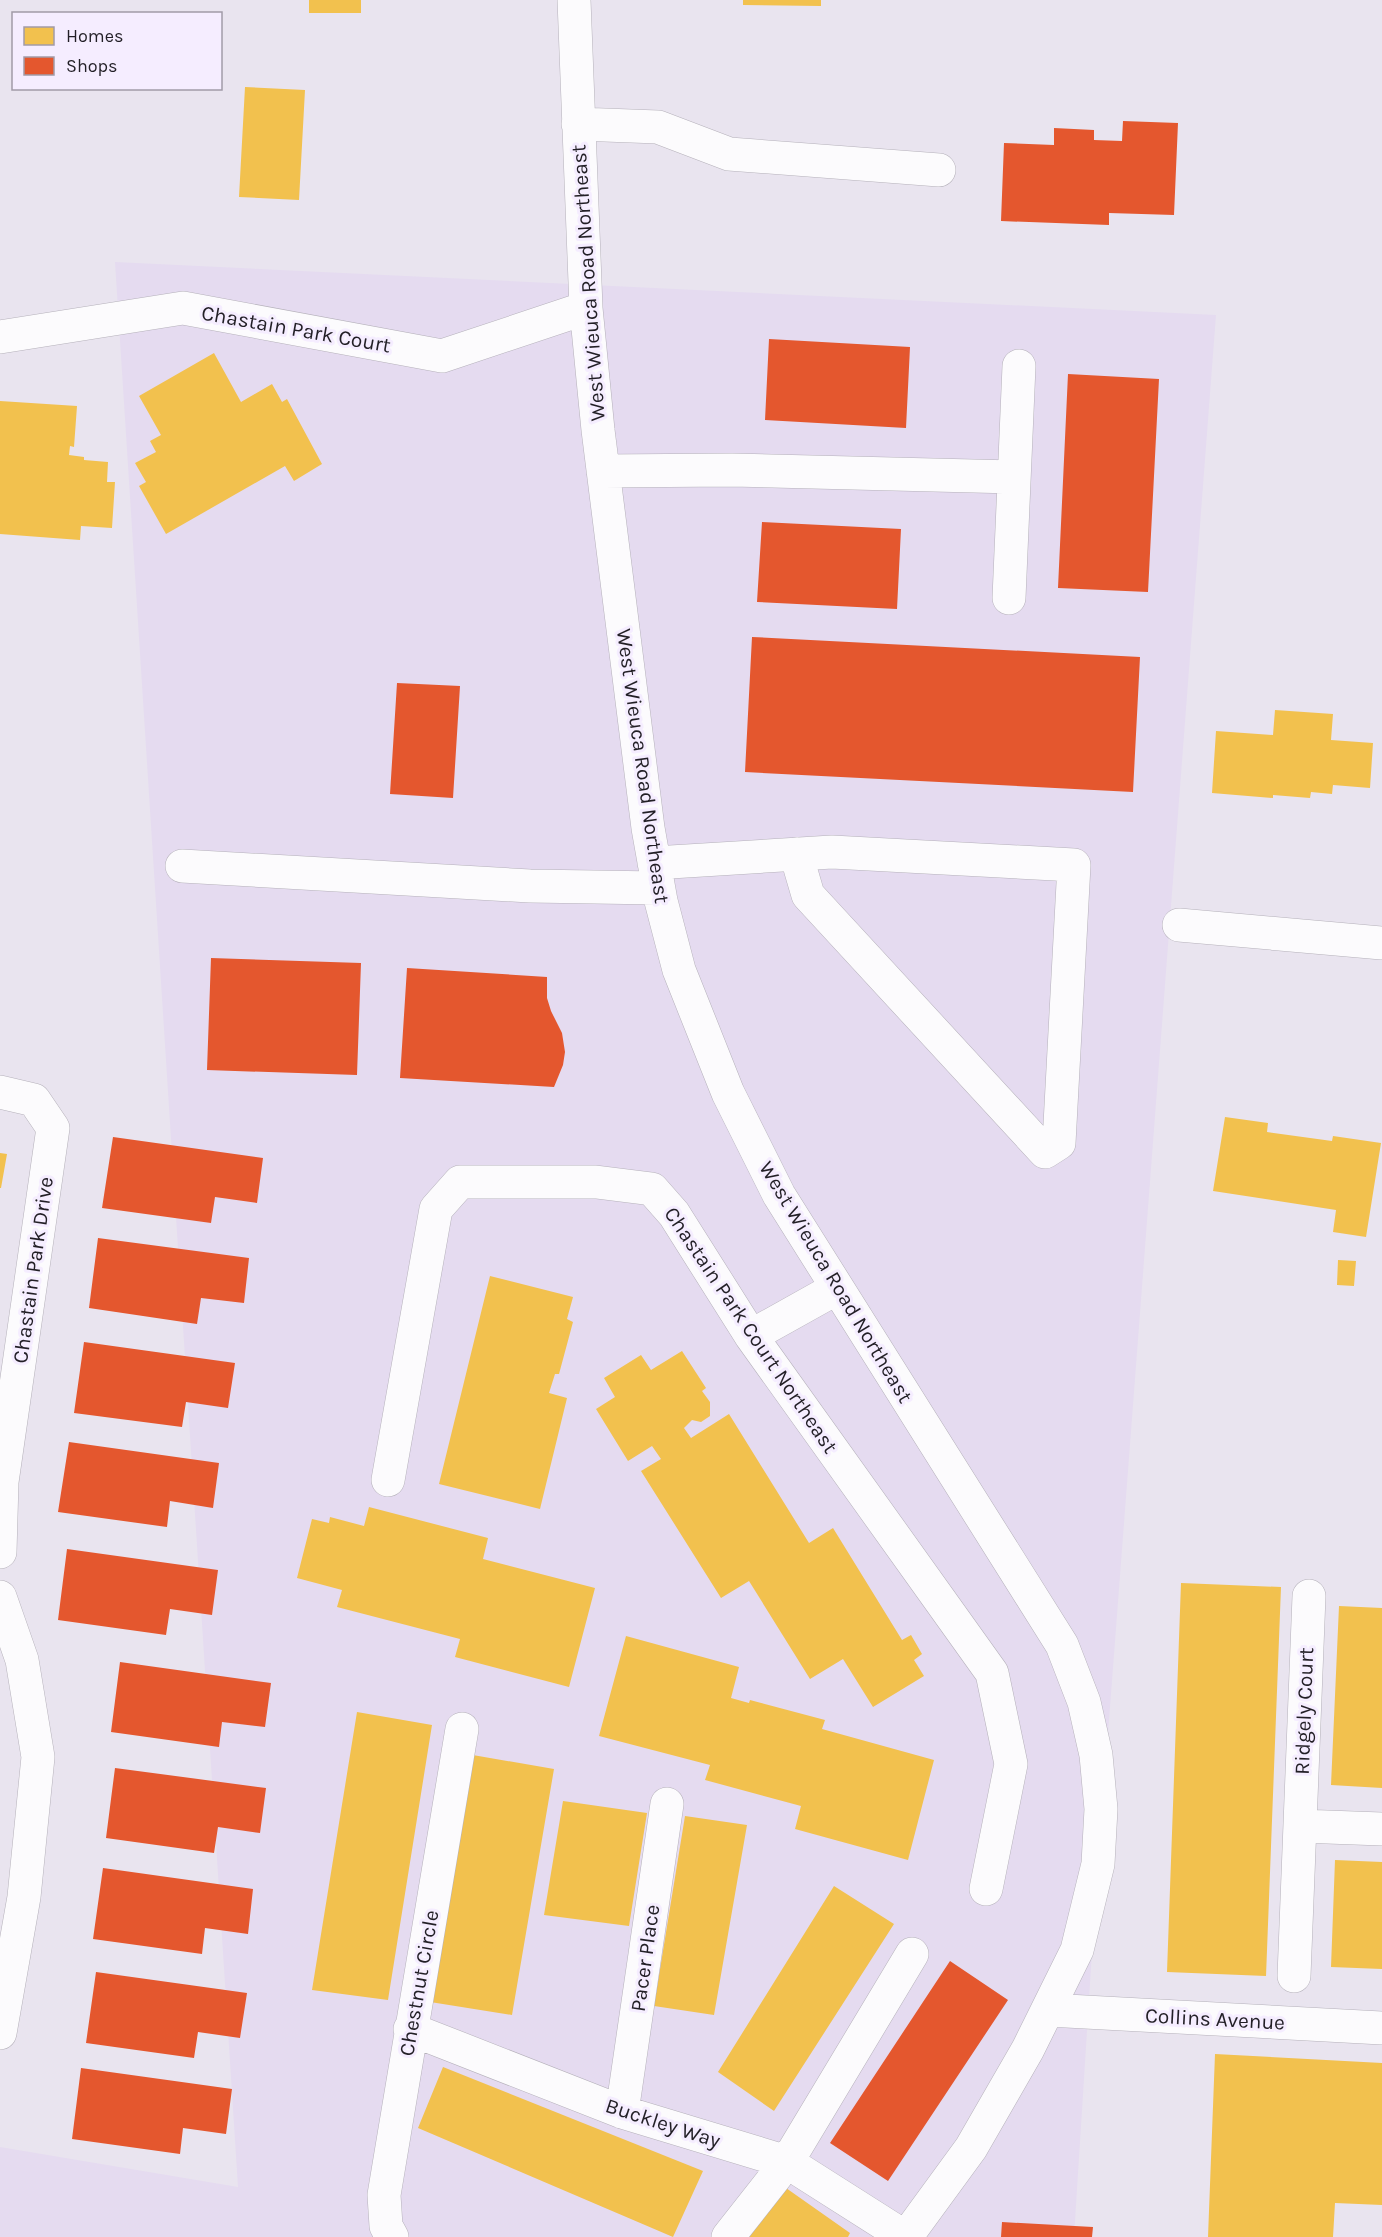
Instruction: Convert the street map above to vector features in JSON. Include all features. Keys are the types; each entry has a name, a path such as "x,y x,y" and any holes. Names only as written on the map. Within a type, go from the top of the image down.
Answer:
{"street":[{"name":"West Wieuca Road Northeast","path":"574,0 585,308 642,782 656,875 680,970 728,1094 779,1195 1062,1645 1084,1702 1096,1755 1101,1809 1098,1864 1077,1950 1028,2049 971,2148 905,2237"},
{"path":"578,124 658,127 729,154 939,170"},
{"name":"Chastain Park Court","path":"0,337 183,308 442,356 585,308"},
{"path":"1009,598 1018,366"},
{"path":"603,471 732,470 1014,477"},
{"path":"182,866 530,886 656,875 796,854 832,852 1074,865 1059,1143 1045,1152 808,895 796,854"},
{"path":"1179,925 1382,943"},
{"name":"Chastain Park Drive","path":"0,1092 34,1100 53,1128 2,1482 0,1552"},
{"name":"Chastain Park Court Northeast","path":"388,1480 436,1209 460,1182 596,1182 652,1189 674,1214 751,1336 992,1673 1011,1764 986,1889"},
{"path":"751,1336 837,1288"},
{"name":"Ridgely Court","path":"1294,1976 1309,1596"},
{"path":"0,1597 22,1660 38,1757 24,1897 0,2034"},
{"name":"Chestnut Circle","path":"392,2237 386,2226 384,2195 462,1729"},
{"name":"Pacer Place","path":"622,2112 667,1804"},
{"path":"1300,1826 1382,1829"},
{"path":"728,2237 787,2162 912,1954"},
{"name":"Collins Avenue","path":"1048,2010 1382,2028"},
{"name":"Buckley Way","path":"411,2029 622,2112 787,2162 905,2237"}],"shaded area":[{"path":"115,262 1216,315 1095,1904 1074,2237 0,2237 0,2147 238,2187"}],"building: Homes":[{"path":"309,0 361,0 361,13 309,13"},
{"path":"743,0 821,0 821,6 743,5"},
{"path":"245,87 305,90 299,200 239,197"},
{"path":"214,353 241,402 272,384 282,402 287,399 322,464 294,481 285,466 166,534 139,486 146,482 135,463 156,452 150,441 161,435 139,396"},
{"path":"0,401 77,406 74,447 70,446 69,455 84,457 84,460 108,462 107,482 115,482 112,528 81,526 80,540 0,534"},
{"path":"1275,710 1333,714 1331,740 1373,743 1370,788 1333,785 1332,794 1311,792 1310,798 1273,795 1273,798 1212,793 1216,731 1273,735"},
{"path":"1225,1117 1268,1123 1267,1132 1332,1141 1333,1136 1381,1143 1366,1237 1333,1232 1336,1210 1213,1191"},
{"path":"0,1153 7,1154 1,1188 0,1188"},
{"path":"1338,1260 1356,1261 1354,1286 1337,1285"},
{"path":"490,1276 573,1297 567,1319 573,1322 559,1374 555,1374 549,1393 567,1398 540,1509 439,1484"},
{"path":"682,1351 706,1388 702,1391 710,1402 710,1416 701,1422 692,1420 684,1428 691,1438 729,1414 809,1543 833,1528 902,1640 911,1635 922,1654 914,1660 924,1676 873,1707 843,1659 810,1679 749,1581 721,1598 641,1471 661,1459 652,1446 628,1461 596,1409 615,1397 604,1378 641,1355 651,1370"},
{"path":"369,1507 488,1538 483,1559 595,1588 569,1687 455,1657 460,1639 337,1607 342,1590 297,1578 312,1519 329,1523 330,1517 364,1526"},
{"path":"1181,1583 1281,1587 1266,1976 1167,1972"},
{"path":"1339,1606 1382,1608 1382,1788 1331,1785"},
{"path":"626,1636 739,1667 731,1698 749,1703 750,1700 825,1720 822,1729 934,1760 908,1860 795,1829 801,1806 705,1780 710,1765 599,1736"},
{"path":"357,1712 432,1725 388,2000 312,1990"},
{"path":"467,1754 554,1769 512,2015 424,2001"},
{"path":"563,1801 647,1813 629,1926 544,1915"},
{"path":"685,1816 747,1825 714,2015 654,2006"},
{"path":"1335,1860 1382,1862 1382,1969 1331,1967"},
{"path":"834,1886 894,1924 774,2111 718,2072"},
{"path":"1215,2054 1382,2063 1382,2205 1335,2203 1333,2237 1208,2237"},
{"path":"443,2067 703,2171 673,2237 418,2128"},
{"path":"786,2188 850,2233 848,2237 749,2237"}],"building: Shops":[{"path":"1123,121 1178,123 1174,215 1109,213 1109,225 1001,221 1004,143 1054,145 1054,128 1094,130 1094,140 1122,141"},
{"path":"769,339 910,347 906,428 765,420"},
{"path":"1068,374 1159,379 1148,592 1058,588"},
{"path":"762,522 901,529 897,609 757,602"},
{"path":"752,637 1140,657 1133,792 745,772"},
{"path":"397,683 460,686 453,798 390,794"},
{"path":"211,958 361,963 357,1075 207,1070"},
{"path":"407,968 547,977 547,998 562,1033 565,1052 563,1065 554,1087 400,1078"},
{"path":"113,1137 263,1158 257,1203 215,1197 211,1223 102,1208"},
{"path":"98,1238 249,1258 244,1303 201,1298 197,1324 89,1308"},
{"path":"84,1342 235,1363 228,1408 186,1402 182,1427 74,1413"},
{"path":"69,1442 219,1463 213,1508 170,1501 167,1527 58,1512"},
{"path":"67,1549 218,1570 212,1615 170,1609 166,1635 58,1620"},
{"path":"120,1662 271,1683 265,1727 222,1722 219,1747 111,1732"},
{"path":"115,1768 266,1788 260,1833 218,1827 214,1853 106,1838"},
{"path":"103,1868 253,1889 248,1934 205,1928 202,1954 93,1939"},
{"path":"950,1961 1008,2000 888,2181 830,2143"},
{"path":"96,1972 247,1993 240,2038 198,2032 194,2058 86,2043"},
{"path":"81,2068 232,2089 226,2134 183,2128 180,2154 72,2139"},
{"path":"1002,2222 1093,2227 1092,2237 1001,2237"}]}
